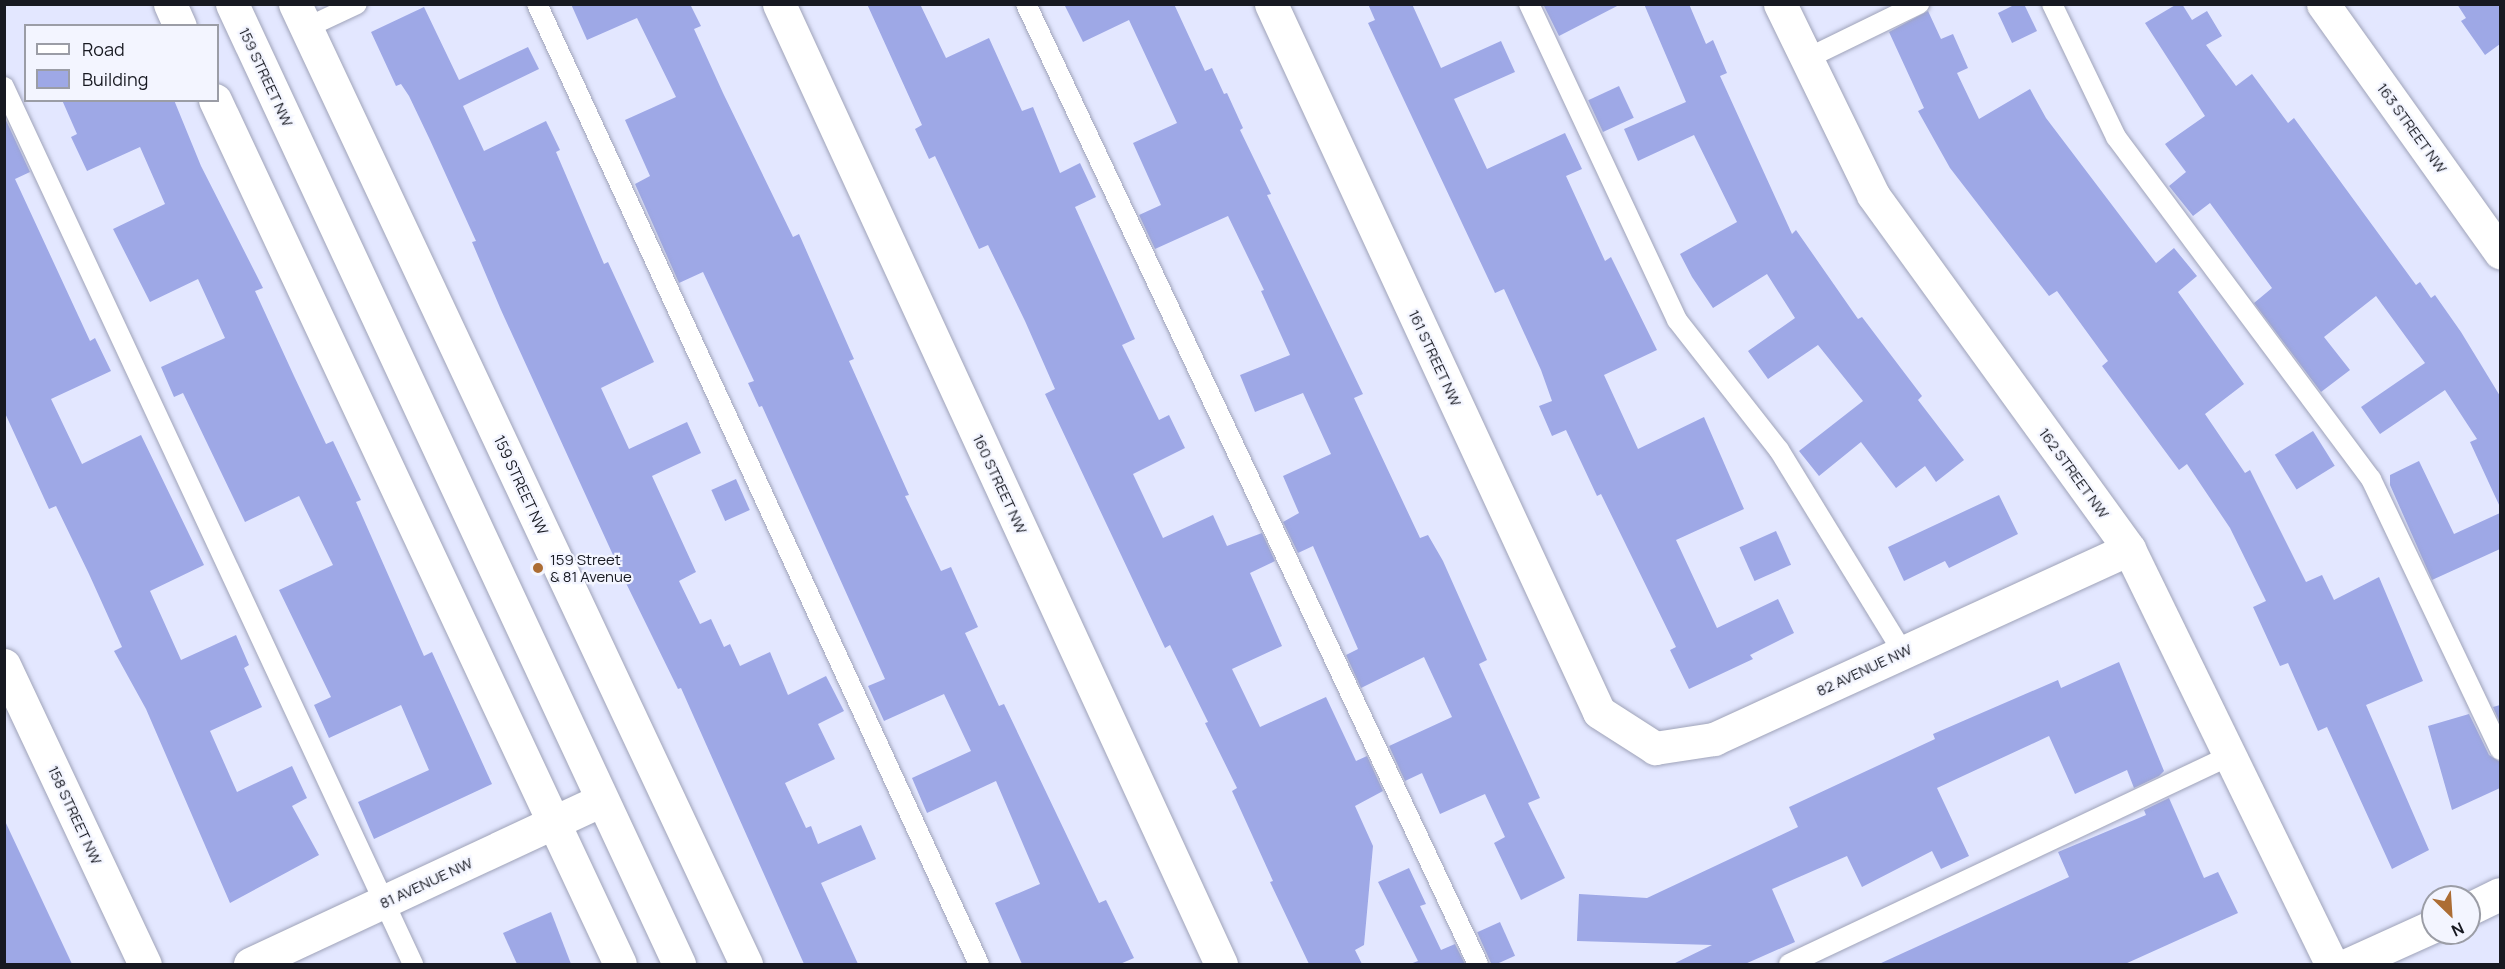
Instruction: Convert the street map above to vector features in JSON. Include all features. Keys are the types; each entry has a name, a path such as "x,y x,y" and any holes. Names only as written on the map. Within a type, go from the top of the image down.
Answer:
{"street":[{"path":"170,4 179,24"},
{"name":"159 STREET NW","path":"232,4 679,964"},
{"name":"160 STREET NW","path":"779,4 1221,964"},
{"name":"161 STREET NW","path":"1271,4 1599,712"},
{"name":"162 STREET NW","path":"1780,4 1873,195 2129,549 2331,964"},
{"name":"163 STREET NW","path":"2323,4 2500,252"},
{"name":"159 STREET NW","path":"301,16 746,964"},
{"path":"216,102 620,964"},
{"name":"82 AVENUE NW","path":"1599,712 1655,748 1714,739 2129,549"},
{"name":"158 STREET NW","path":"4,665 145,964"},
{"name":"81 AVENUE NW","path":"250,964 602,800"},
{"path":"2481,903 2500,894"},
{"path":"2349,964 2421,931"}],"lane":[{"path":"301,16 357,4"},
{"path":"537,4 979,964"},
{"path":"1026,4 1478,964"},
{"path":"1529,4 1677,320 1779,450 1903,652"},
{"path":"1806,59 1919,4"},
{"path":"2052,4 2116,137 2371,479 2500,750"},
{"path":"4,87 413,964"},
{"path":"1789,964 2230,756"}],"building":[{"path":"571,4 690,4 701,26 694,29 723,93 793,237 799,234 854,359 849,361 909,495 905,496 941,571 951,567 978,627 965,633 999,706 1004,704 1099,903 1106,900 1134,958 1120,964 1022,964 995,903 1040,884 996,781 927,813 912,778 971,751 944,694 884,721 868,686 885,679 762,406 759,407 748,383 754,381 703,272 679,283 635,184 650,176 625,120 676,97 637,18 587,40"},
{"path":"867,4 920,4 946,58 989,38 1022,111 1033,107 1060,173 1080,163 1096,197 1075,207 1135,339 1122,345 1159,420 1169,415 1185,448 1133,474 1163,538 1213,515 1227,546 1262,533 1275,561 1250,573 1282,646 1232,669 1260,727 1326,697 1356,761 1367,756 1383,791 1355,806 1373,846 1364,945 1355,950 1362,964 1309,964 1270,882 1273,881 1232,791 1237,788 1205,723 1208,722 1170,645 1165,648 1045,394 1055,389 1025,321 988,245 979,249 935,156 929,159 915,129 922,125"},
{"path":"1064,4 1174,4 1205,71 1212,68 1224,94 1227,93 1243,128 1240,130 1271,194 1267,195 1363,394 1354,398 1420,538 1428,535 1443,561 1487,660 1479,664 1540,798 1528,803 1565,878 1521,900 1494,843 1505,837 1485,794 1440,814 1422,773 1405,781 1389,746 1452,717 1424,657 1361,688 1346,655 1358,649 1313,546 1298,553 1283,522 1299,513 1283,476 1331,454 1303,393 1255,412 1240,375 1290,355 1261,291 1264,290 1228,216 1155,249 1139,215 1161,205 1133,143 1177,123 1129,20 1083,42"},
{"path":"1368,4 1412,4 1441,68 1501,41 1515,72 1454,99 1487,169 1565,133 1582,169 1566,176 1605,261 1611,257 1657,350 1604,375 1638,449 1704,417 1744,509 1676,540 1717,628 1778,599 1794,633 1750,655 1753,659 1689,689 1670,650 1676,647 1601,494 1597,496 1566,430 1552,436 1539,406 1552,401 1541,370 1504,289 1495,293 1368,23 1375,20"},
{"path":"1543,4 1621,4 1559,36"},
{"path":"1644,4 1689,4 1706,44 1713,40 1727,73 1720,76 1792,234 1796,230 1858,319 1862,317 1922,396 1918,400 1964,460 1936,482 1925,466 1896,488 1861,442 1819,476 1799,451 1863,401 1818,345 1768,379 1748,351 1795,318 1767,274 1713,308 1692,277 1680,254 1737,222 1694,135 1638,161 1624,129 1686,102"},
{"path":"2016,4 2024,4 2037,31 2012,43 1998,13"},
{"path":"2177,4 2182,4 2192,20 2207,11 2222,36 2206,45 2236,86 2252,74 2288,123 2294,118 2416,285 2420,282 2431,298 2435,295 2461,332 2500,396 2500,507 2470,442 2477,439 2445,390 2380,434 2361,407 2425,363 2376,296 2324,337 2350,370 2321,392 2254,303 2272,288 2210,203 2193,216 2169,186 2186,172 2165,144 2205,116 2145,23"},
{"path":"2457,4 2500,4 2500,44 2485,55 2461,21 2466,18"},
{"path":"424,7 459,80 528,47 539,69 463,106 484,151 546,121 560,150 556,152 604,264 608,262 654,362 601,388 629,449 687,422 701,453 652,476 696,572 679,581 700,624 711,619 724,647 730,644 740,666 770,652 788,695 826,676 844,711 818,724 835,759 785,783 806,828 811,826 818,844 861,825 876,859 821,883 858,964 804,964 681,688 678,689 624,579 501,310 472,242 476,241 430,140 409,96 401,84 396,86 371,32"},
{"path":"1928,11 1941,39 1953,34 1968,68 1957,73 1979,119 2030,89 2046,118 2156,263 2174,248 2197,276 2178,292 2244,384 2205,414 2245,473 2250,470 2306,582 2322,575 2334,600 2379,577 2423,681 2366,705 2429,850 2392,869 2327,727 2318,731 2288,663 2280,666 2253,607 2266,601 2230,528 2187,464 2179,470 2102,366 2108,361 2057,291 2049,296 1950,168 1918,111 1924,108 1889,32"},
{"path":"1619,86 1634,118 1603,132 1588,100"},
{"path":"63,102 175,102 201,166 263,288 255,291 294,376 326,444 333,441 361,500 356,502 424,656 432,652 492,784 374,839 358,802 429,770 401,705 329,738 314,705 331,697 279,590 333,565 299,496 245,522 183,393 174,397 161,367 225,338 198,279 150,302 113,229 165,204 140,147 87,171 71,137 77,134"},
{"path":"4,116 30,172 15,179 90,341 95,338 111,371 51,399 82,464 141,435 204,565 150,591 181,660 236,635 249,665 244,668 262,707 210,731 237,792 292,766 307,798 292,806 319,855 230,903 146,709 114,651 122,647 89,574 56,506 49,509 4,411"},
{"path":"2313,431 2335,466 2297,490 2275,455"},
{"path":"2419,461 2454,534 2500,513 2500,549 2432,580 2390,485 2390,475"},
{"path":"736,479 750,510 725,521 711,490"},
{"path":"1999,495 2018,534 1949,568 1945,561 1904,581 1888,547"},
{"path":"1776,531 1791,565 1755,581 1739,547"},
{"path":"2119,662 2164,771 2159,776 2134,788 2127,770 2075,794 2049,736 1937,788 1969,856 1941,869 1932,851 1862,887 1847,856 1772,889 1795,942 1745,964 1673,964 1712,945 1577,941 1579,894 1647,898 1798,827 1789,807 1935,739 1933,734 2058,680 2061,688"},
{"path":"2500,705 2500,723 2493,707"},
{"path":"2469,714 2489,755 2500,762 2500,788 2452,810 2428,726"},
{"path":"2169,798 2204,878 2218,872 2238,913 2125,964 1879,964 2069,877 2058,852 2146,815 2144,810"},
{"path":"4,819 72,964 4,964"},
{"path":"1409,868 1426,904 1420,906 1441,950 1455,944 1465,964 1410,964 1418,961 1378,882"},
{"path":"551,912 571,964 517,964 503,933"},
{"path":"1500,922 1515,956 1491,964 1477,932"}],"place":[{"name":"159 Street & 81 Avenue","path":"538,568"}]}
